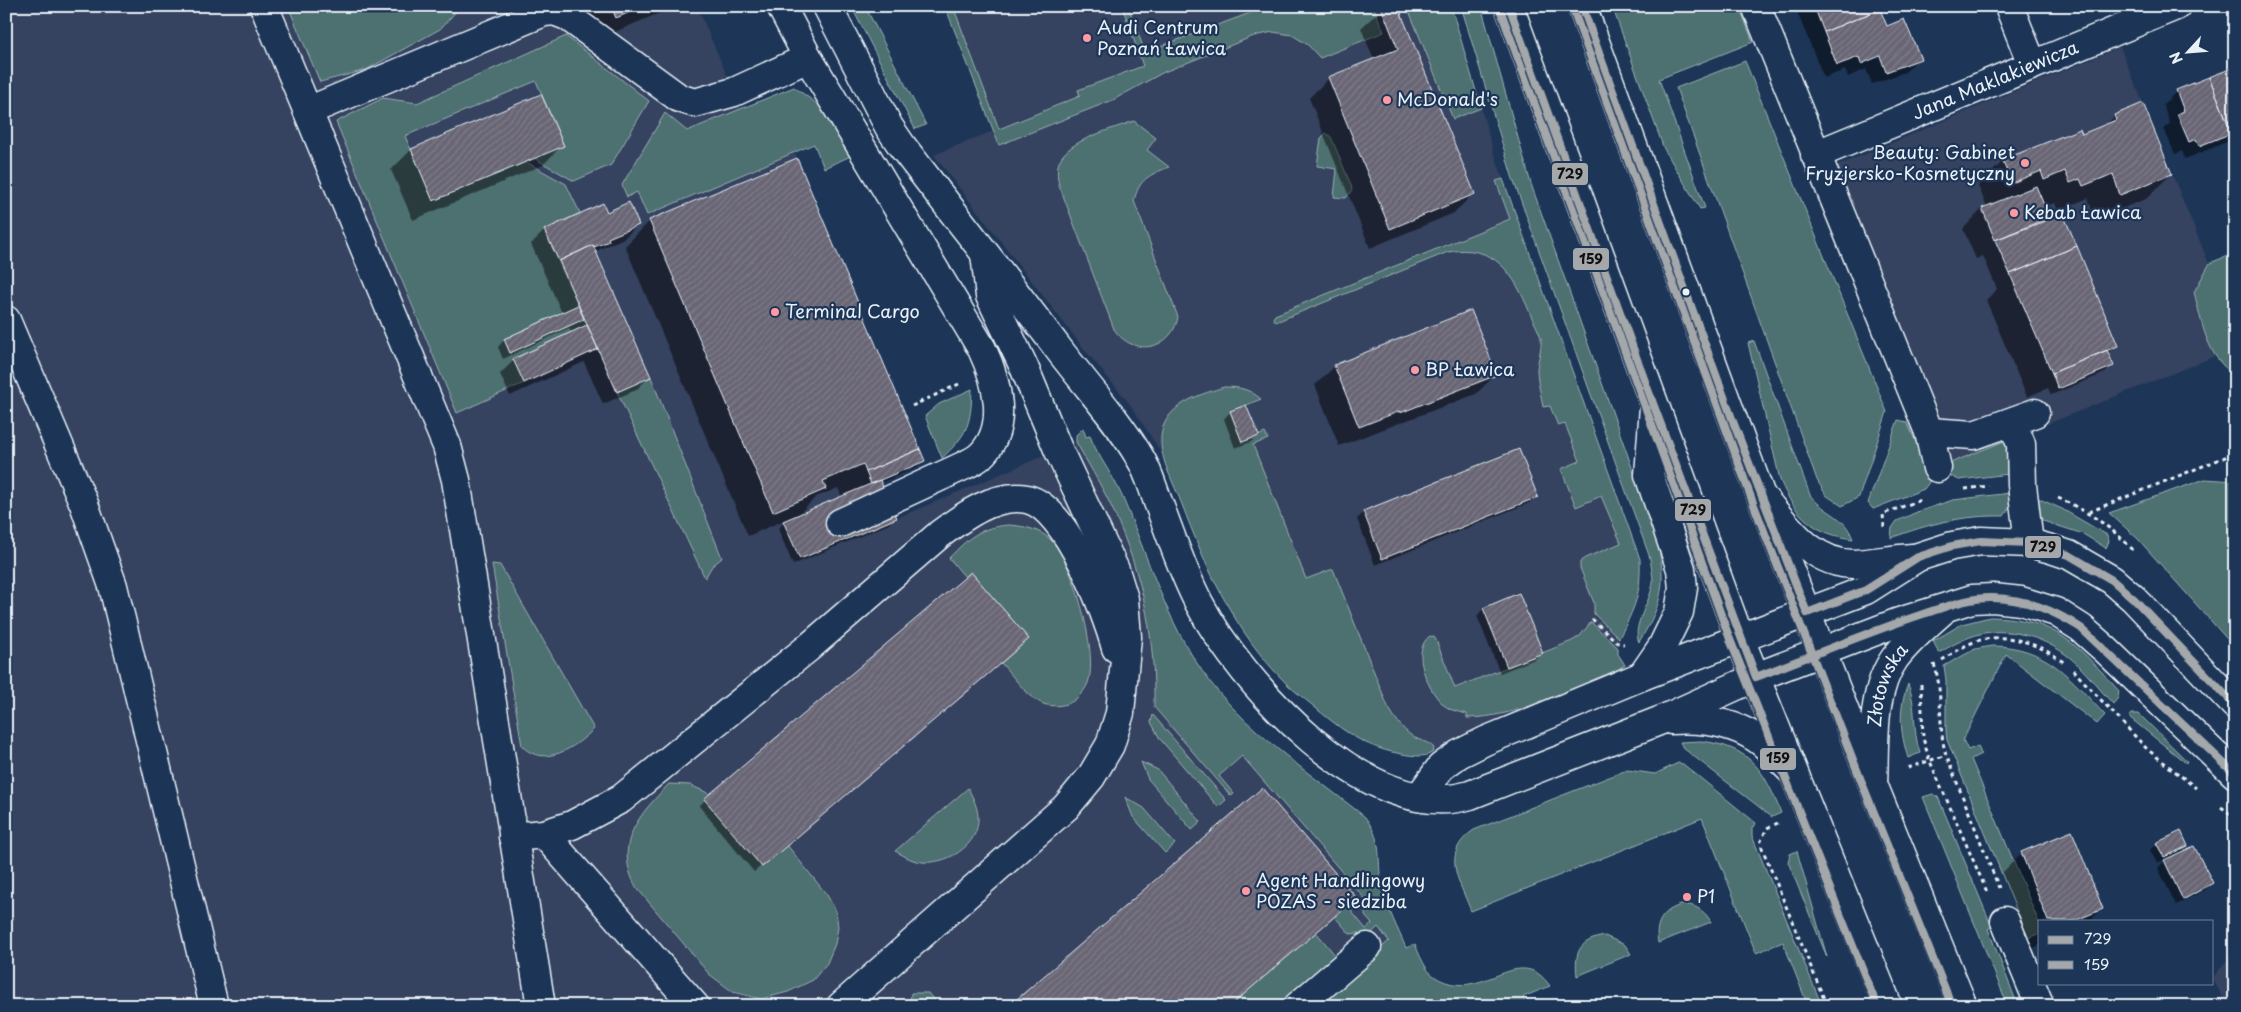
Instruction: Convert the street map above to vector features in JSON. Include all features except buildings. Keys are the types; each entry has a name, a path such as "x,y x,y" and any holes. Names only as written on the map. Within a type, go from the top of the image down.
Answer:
{"street":[{"path":"264,6 447,446 456,480 541,1006"},
{"path":"781,6 808,58 982,349 992,374 999,414 994,435 988,447 979,457 964,466 840,523"},
{"path":"827,6 889,127 1139,456 1198,602 1225,647 1242,670 1282,714 1333,756 1379,785 1419,797 1456,800 1659,721 1697,718 1724,723 1757,738 1794,772"},
{"path":"1509,6 1740,639 1888,1006"},
{"path":"1582,6 1761,496 1873,784 1964,1006"},
{"path":"1756,6 1929,432 1936,468"},
{"path":"2009,6 2032,64"},
{"name":"Jana Maklakiewicza","path":"1815,155 2176,6"},
{"path":"308,110 544,12 554,10 568,16 679,98 695,103 734,92 808,58"},
{"path":"857,1000 1066,807 1085,784 1110,745 1120,713 1127,637 1124,599 1115,570 1058,449 1024,367 990,296 985,253"},
{"path":"6,320 84,504 113,586 214,1006"},
{"path":"1642,676 1662,647 1679,612 1683,588 1682,569 1649,475 1654,406"},
{"path":"1929,432 1974,435 2024,417 2021,444 2022,485 2029,543"},
{"path":"1761,496 1803,544 1825,558 1852,564 1918,557 1952,546 1981,541 2029,543 2069,555 2112,580 2134,599 2235,706"},
{"path":"513,837 544,834 572,826 621,799 808,648 940,534 975,511 1006,498 1028,499 1042,506 1057,520 1088,574 1106,615 1124,674"},
{"path":"1419,797 1441,767 1459,754 1485,741 1642,676 1866,590 1918,557"},
{"name":"Złotowska","path":"1659,721 1756,677 1821,652 1948,606 1972,600 1993,598 2021,601 2056,612 2080,628 2106,650 2235,774"},
{"name":"Złotowska","path":"1873,784 1876,716 1882,684 1894,660 1920,630 1948,606"},
{"path":"544,834 695,1006"},
{"path":"2005,922 2040,1006"},
{"path":"1298,1006 1367,947"}],"path":[{"path":"912,406 961,384"},
{"path":"2088,512 2235,453"},
{"path":"1964,489 1991,486"},
{"path":"1883,514 1927,497"},
{"path":"1592,619 1618,643 1629,645"},
{"path":"1928,670 1969,644 1993,637 2022,640 2050,652 2071,668 2147,749 2200,791"},
{"path":"1920,675 1923,738 1929,759 1995,913 2005,922 2008,908 1946,755 1941,738 1939,680 1931,656"},
{"path":"1907,768 1929,759 1946,755"},
{"path":"2214,801 2235,817"},
{"path":"1782,822 1767,828 1760,843 1827,1006"}],"shaded area":[{"path":"6,6 697,6 741,108 771,96 925,461 831,501 897,518 1090,436 1166,643 1376,894 1419,1006 6,1006"},
{"path":"945,6 1451,6 1494,153 1640,559 1641,583 1637,601 1619,638 1618,654 1625,665 1573,691 1430,755 1407,755 1385,751 1364,743 1344,731 1286,684 1259,653 1235,619 1215,584 1198,546 1164,457 1129,403 1084,349 934,155 993,131"},
{"path":"2120,47 2235,327 2235,348 1929,472 1808,178"},
{"path":"2235,950 2235,1006 2228,1006 2214,982 2214,976"}],"green space":[{"path":"288,6 461,6 440,29 366,70 320,82"},
{"path":"851,6 865,6 926,125 915,129"},
{"path":"945,6 953,6 999,129 1080,96 1078,90 1143,66 1122,6 1128,6 1145,52 1269,6 1373,6 1384,32 1320,58 1308,45 1292,35 1273,32 1254,36 1164,72 1113,100 999,145"},
{"path":"1407,6 1451,6 1481,108 1453,119"},
{"path":"1461,6 1481,6 1531,184 1654,529 1661,561 1662,587 1655,613 1639,642 1637,636 1639,621 1653,582 1650,558 1512,176"},
{"path":"1612,6 1739,6 1753,42 1659,79 1705,208 1700,209 1664,149"},
{"path":"566,36 649,101 611,165 574,181 534,158 564,146 536,81 405,136 433,201 526,162 566,184 580,213 544,230 578,305 504,339 510,353 584,319 587,325 513,359 524,383 457,413 336,122 383,98 417,103"},
{"path":"1745,61 1887,412 1859,497 1842,506 1826,495 1817,480 1676,88"},
{"path":"794,87 834,116 853,155 824,168 814,144 647,215 637,192 627,197 622,185 665,113 687,131"},
{"path":"1134,121 1156,138 1147,150 1169,167 1146,179 1139,188 1134,201 1178,317 1168,337 1160,343 1141,347 1131,344 1122,338 1114,329 1059,185 1057,175 1058,164 1061,158 1074,145 1094,135"},
{"path":"1326,133 1331,137 1351,185 1352,190 1346,198 1334,197 1337,169 1317,166 1321,138"},
{"path":"1503,179 1640,559 1636,600 1619,638 1594,614 1594,603 1580,568 1580,562 1585,558 1621,543 1601,496 1576,507 1561,469 1580,461 1565,424 1558,426 1550,406 1543,407 1537,369 1541,338 1517,286 1501,264 1478,252 1464,250 1448,252 1276,322 1273,318 1275,315 1510,219 1496,181"},
{"path":"2235,253 2235,375 2217,359 2211,349 2194,292 2210,263"},
{"path":"1754,341 1810,495 1822,507 1845,524 1853,539 1839,537 1817,528 1799,513 1786,493 1780,480 1748,343"},
{"path":"651,377 722,558 712,566 705,578 617,392"},
{"path":"1224,387 1244,389 1261,399 1230,412 1242,442 1265,433 1268,439 1253,445 1306,579 1333,569 1388,707 1398,723 1408,733 1434,748 1430,754 1416,756 1375,747 1354,737 1336,724 1290,687 1268,664 1237,621 1224,598 1201,551 1169,474 1161,446 1161,436 1167,418 1180,405 1197,396"},
{"path":"972,389 971,411 963,435 942,458 925,416 939,404"},
{"path":"1898,420 1907,422 1929,472 1930,481 1924,489 1873,509 1868,503"},
{"path":"1083,428 1086,437 1090,436 1118,488 1166,606 1179,633 1211,683 1231,706 1262,736 1365,817 1376,836 1383,891 1406,948 1415,944 1429,972 1449,983 1464,985 1516,969 1528,969 1539,974 1550,986 1523,997 1526,1006 1314,1006 1389,941 1378,927 1365,939 1360,933 1350,934 1334,916 1347,906 1366,929 1372,924 1365,916 1366,900 1242,756 1219,776 1234,794 1231,796 1154,707 1153,659 1142,591 1136,569 1115,514 1076,442 1076,435"},
{"path":"2007,440 2009,474 1959,480 1949,475 1943,466"},
{"path":"2205,479 2235,481 2235,648 2138,539 2109,513"},
{"path":"2010,493 2011,505 2004,516 1974,517 1946,521 1891,538 1892,528 1897,521 1917,512 1953,500"},
{"path":"2035,497 2062,509 2107,535 2109,541 2106,548 2083,534 2043,521 2036,508"},
{"path":"1009,525 1031,529 1051,540 1068,567 1082,608 1090,652 1088,683 1077,698 1067,704 1054,706 1041,703 1024,690 1001,663 1028,639 971,572 965,577 949,558 969,539 982,531"},
{"path":"492,564 500,565 594,729 587,736 560,753 540,756 531,753 522,746"},
{"path":"1990,617 2032,623 2064,637 2091,660 2119,691 2118,698 2113,704 2082,669 2066,655 2041,640 2027,635 1998,632 1984,633 1962,640 1939,653 1933,641 1962,624"},
{"path":"1591,622 1618,648 1618,654 1625,665 1570,692 1505,713 1467,718 1467,714 1445,706 1433,692 1421,661 1421,651 1424,643 1430,636 1434,637 1455,688 1572,641 1580,636"},
{"path":"1992,646 2011,647 2043,658 2068,677 2105,715 2097,724 2006,654 1963,740 1968,750 1978,746 1981,754 1971,759 2038,920 2038,934 2028,938 1947,740 1944,666 1975,649"},
{"path":"1908,684 1913,701 1916,736 1920,753 1908,758 1903,739 1901,712"},
{"path":"2132,714 2139,714 2187,761 2186,763 2129,717"},
{"path":"1153,715 1226,800 1218,807 1160,739 1151,722"},
{"path":"1701,741 1732,749 1744,755 1753,763 1768,784 1781,813 1772,817 1683,748 1680,742"},
{"path":"1141,762 1158,770 1201,822 1192,830 1148,779"},
{"path":"1678,763 1683,764 1756,823 1752,828 1752,836 1822,1006 1808,1006 1783,942 1756,953 1702,818 1471,911 1458,878 1455,858 1458,848 1464,839 1474,830 1627,770 1655,774"},
{"path":"669,784 690,785 710,794 787,845 827,895 836,911 838,927 835,944 827,963 813,980 788,992 761,999 733,992 709,974 636,887 627,857 628,843 639,819"},
{"path":"968,788 977,808 978,821 971,841 964,848 954,855 934,862 913,860 895,851"},
{"path":"1933,794 1938,797 1992,927 1988,929 2018,1006 2008,1006 1923,797"},
{"path":"1125,797 1144,808 1175,844 1165,853 1133,817"},
{"path":"1797,851 1827,957 1788,862 1790,854"},
{"path":"1686,904 1701,910 1711,922 1658,943 1659,922 1662,917 1672,909"},
{"path":"1316,932 1335,955 1335,964 1285,1006 1230,1006"},
{"path":"1605,936 1625,945 1631,954 1577,976 1576,967 1580,948 1590,940"},
{"path":"911,993 928,993 939,1006 910,1006"}],"transit line":[{"name":"729","path":"1509,6 1654,406 1756,677"},
{"name":"729","path":"1582,6 1734,424 1807,613"},
{"name":"159","path":"1500,9 1731,642 1877,1006"},
{"name":"159","path":"1573,9 1752,500 1864,788 1952,1006"},
{"name":"729","path":"1807,613 1866,590 1918,557 1952,546 1981,541 2029,543 2069,555 2112,580 2134,599 2235,705"},
{"name":"729","path":"1756,677 1881,629 1957,603 1984,598 2028,603 2050,611 2081,628 2235,774"}],"place":[{"name":"Audi Centrum Poznań Ławica","path":"1087,38"},
{"name":"McDonald's","path":"1387,100"},
{"name":"Beauty: Gabinet Fryzjersko-Kosmetyczny","path":"2025,163"},
{"name":"Kebab Ławica","path":"2014,213"},
{"name":"Terminal Cargo","path":"775,312"},
{"name":"BP Ławica","path":"1415,370"},
{"name":"Agent Handlingowy POZAS - siedziba","path":"1246,891"},
{"name":"P1","path":"1687,897"}]}
